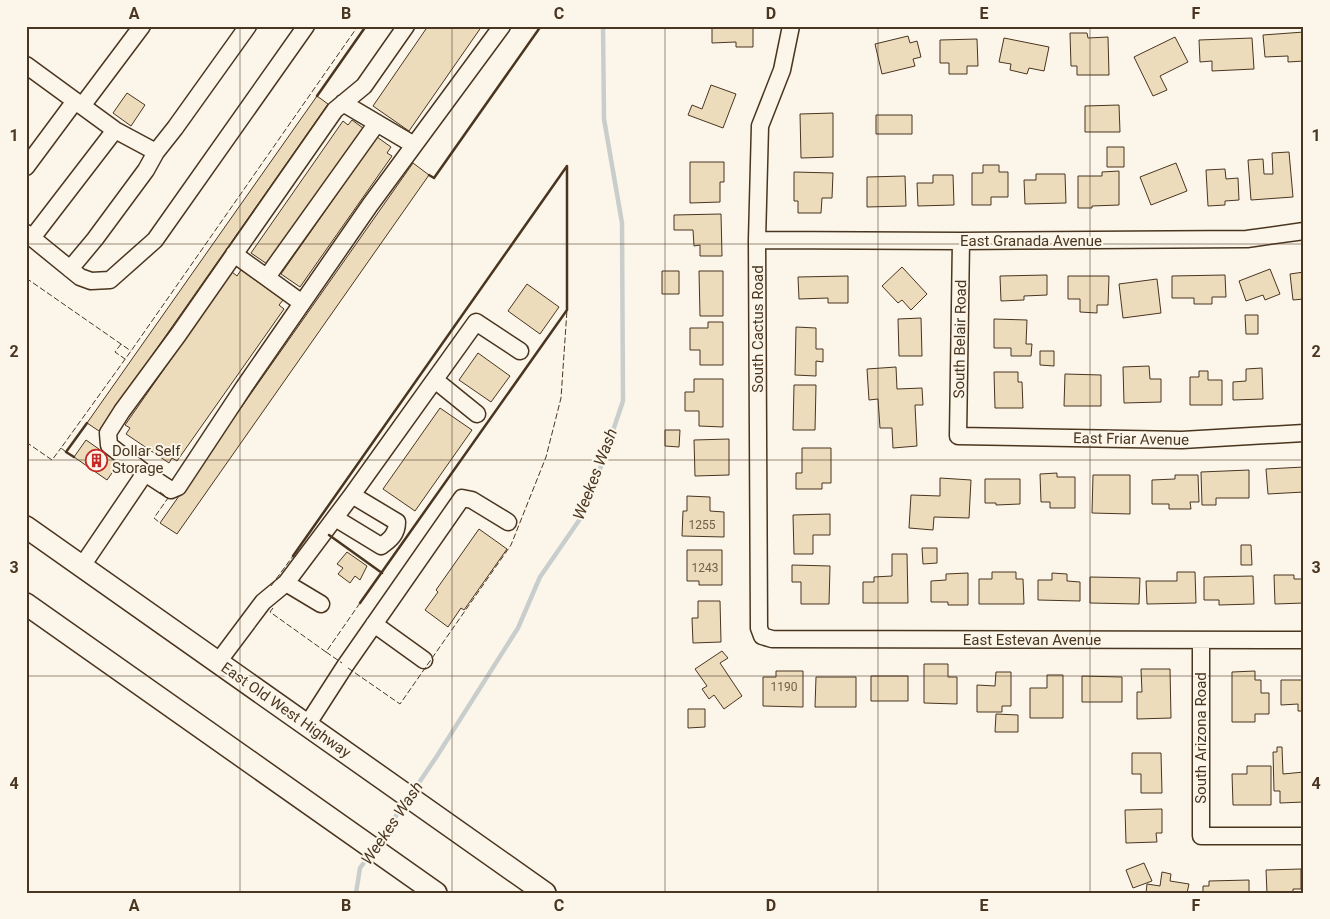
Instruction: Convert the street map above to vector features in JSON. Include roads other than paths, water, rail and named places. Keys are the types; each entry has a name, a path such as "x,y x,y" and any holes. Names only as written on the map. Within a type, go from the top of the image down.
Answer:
{"main road":[{"name":"East Old West Highway","path":"26,527 545,893"},
{"path":"26,604 436,893"}],"street":[{"path":"26,167 142,26"},
{"path":"70,268 118,209 146,170 156,152 248,26"},
{"path":"115,130 29,235 80,277 91,281 110,280 155,240 306,26"},
{"path":"406,26 364,86 335,110 108,433 108,444 145,473 171,490 178,487 370,205 502,26"},
{"name":"South Cactus Road","path":"762,636 759,628 757,240 760,126 782,70 791,26"},
{"path":"28,71 115,130 156,152"},
{"path":"343,104 414,145"},
{"path":"266,277 377,123"},
{"name":"East Granada Avenue","path":"757,240 1247,239 1304,231"},
{"name":"South Belair Road","path":"958,436 961,241"},
{"path":"234,254 302,303"},
{"path":"218,662 263,602 286,583 352,495 476,322 520,351"},
{"path":"435,380 477,414"},
{"name":"East Friar Avenue","path":"958,436 1182,440 1304,433"},
{"path":"82,566 145,473"},
{"path":"335,518 381,546 390,540 397,530 397,522 352,495"},
{"path":"307,725 374,624 462,498 472,500 508,522"},
{"path":"286,583 321,604"},
{"path":"374,624 424,660"},
{"name":"East Estevan Avenue","path":"762,636 782,640 1304,640"},
{"name":"South Arizona Road","path":"1201,640 1201,836 1304,836"}],"waterway":[{"name":"Weekes Wash","path":"412,793 518,628 540,577 580,519 598,475 623,401 622,223 604,119 603,26"},
{"name":"Weekes Wash","path":"377,844 406,801"},
{"name":"Weekes Wash","path":"356,893 360,868 371,853"}],"place":[{"name":"Dollar Self Storage","path":"96,460"}]}
